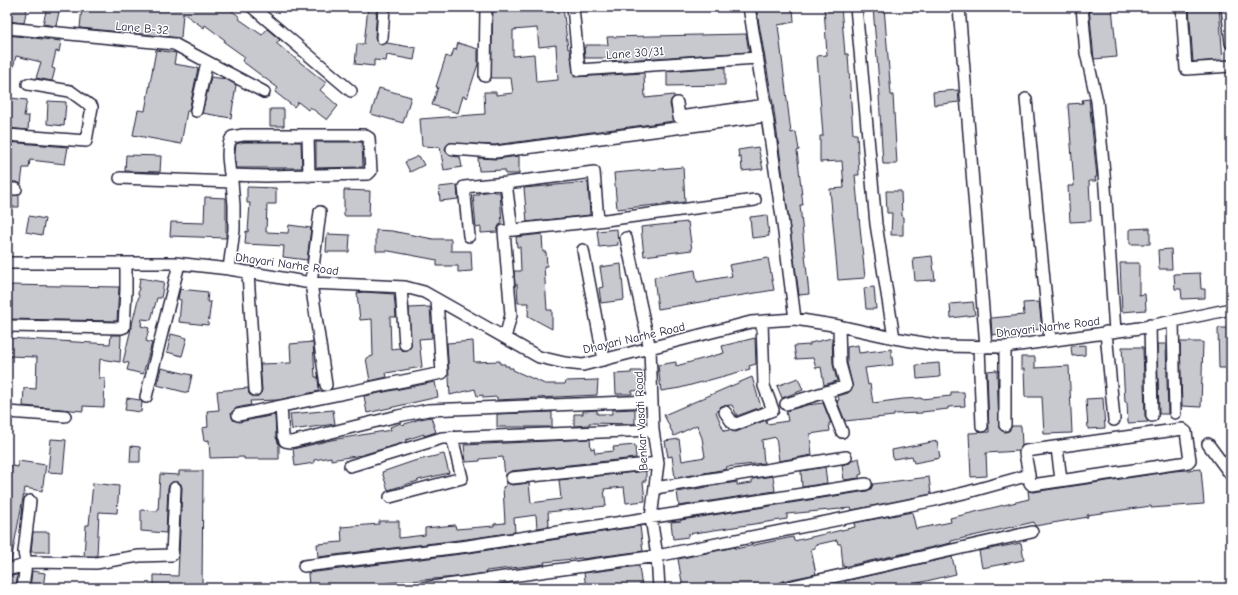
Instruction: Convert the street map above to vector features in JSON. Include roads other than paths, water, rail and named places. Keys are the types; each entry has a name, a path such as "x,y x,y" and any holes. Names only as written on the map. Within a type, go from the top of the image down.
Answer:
{"street":[{"path":"252,7 351,91"},
{"path":"382,38 384,7"},
{"path":"485,76 486,7"},
{"name":"Lane 30/31","path":"573,7 579,70 757,58"},
{"path":"749,7 768,116 795,319"},
{"path":"856,7 876,224 894,338"},
{"path":"960,7 982,347 982,426"},
{"path":"1082,7 1086,53 1097,101 1104,172 1114,420"},
{"path":"1182,7 1186,69 1231,66"},
{"path":"1227,7 1231,43"},
{"name":"Lane B-32","path":"7,28 174,44 264,92"},
{"path":"196,111 207,62"},
{"path":"7,135 86,141 92,107 70,91 28,84"},
{"path":"1026,99 1050,340"},
{"path":"677,103 679,117 766,104"},
{"path":"452,149 495,152 768,116"},
{"path":"308,136 309,176"},
{"path":"120,178 231,178 368,174 371,171 369,138 367,136 232,137 229,144 231,178 234,206 234,230 229,269"},
{"path":"469,236 464,187 594,172 598,221"},
{"path":"505,338 511,314 506,183"},
{"path":"508,234 755,200"},
{"path":"320,212 312,283 326,385"},
{"name":"Benkar Vasati Road","path":"626,238 650,349 653,430 658,463 651,518 657,556 659,588"},
{"path":"583,250 604,360"},
{"name":"Dhayari Narhe Road","path":"7,263 179,264 229,269 312,283 401,287 424,292 539,357 565,363 583,365 751,322 795,319 941,346 1005,347 1110,332 1231,309"},
{"path":"7,326 124,327 126,263"},
{"path":"146,397 179,264"},
{"path":"248,272 255,390"},
{"path":"401,287 405,344"},
{"path":"238,415 442,373 437,300"},
{"path":"1174,321 1175,414"},
{"path":"726,412 734,425 773,410 764,386 762,322"},
{"path":"1150,325 1152,416"},
{"path":"786,404 846,386 840,364 839,326"},
{"path":"7,330 96,334"},
{"path":"1005,347 1006,425"},
{"path":"826,392 842,432"},
{"path":"281,406 283,436 285,441 291,442 428,410 652,400"},
{"path":"7,412 65,416"},
{"path":"1182,429 1186,432 1190,460 1188,462 1032,485 1028,475 1026,452 1182,429"},
{"path":"350,466 442,438 653,430"},
{"path":"390,497 462,478 452,437"},
{"path":"1208,444 1231,474"},
{"path":"1057,448 1061,480"},
{"path":"655,488 846,458"},
{"path":"512,478 658,463"},
{"path":"425,588 657,556 935,500 1028,475"},
{"path":"304,566 468,546 866,484"},
{"path":"7,569 15,569 26,563 32,562 96,563 139,556 172,555 175,488"},
{"path":"23,588 26,563 24,552 30,501"},
{"path":"784,588 1032,532"}]}
